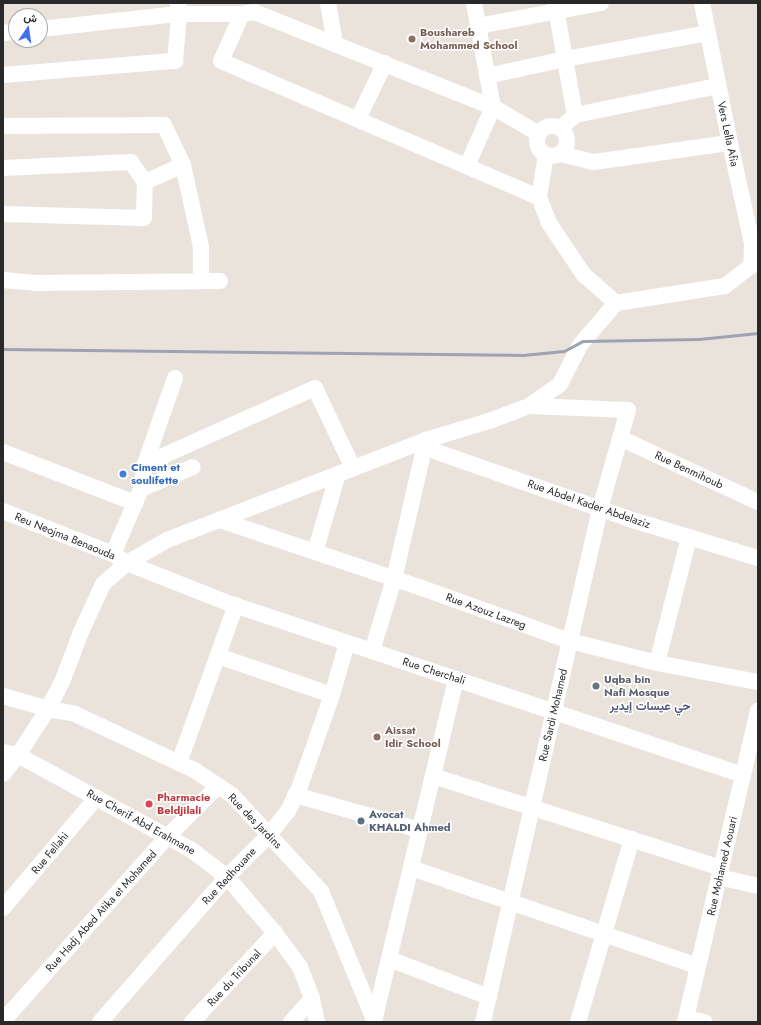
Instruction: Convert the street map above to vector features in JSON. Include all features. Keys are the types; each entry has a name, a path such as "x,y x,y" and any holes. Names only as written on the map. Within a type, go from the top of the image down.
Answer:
{"street":[{"path":"328,3 335,43"},
{"path":"467,166 492,107 474,3"},
{"path":"478,26 555,7 601,3"},
{"name":"Vers Lella Afia","path":"702,3 718,86 752,243 755,264"},
{"path":"555,7 575,115"},
{"path":"3,75 175,61 178,9"},
{"path":"48,28 178,9 242,14 254,12 335,43 492,107 539,134"},
{"path":"242,14 222,61 539,197"},
{"path":"487,76 565,59 708,34"},
{"path":"358,119 385,63"},
{"path":"561,128 575,115 718,86"},
{"path":"3,126 164,125 183,166 201,247 201,281"},
{"path":"616,303 584,275 549,223 539,197 554,154 567,146 568,141 567,136 561,128 551,126 546,127 539,134 537,138 539,148 554,154 594,162 730,143"},
{"path":"3,168 131,162 145,182 144,218 3,214"},
{"path":"145,182 183,166"},
{"path":"3,774 11,753 48,710 62,682 81,632 103,584 127,563 167,540 426,440 489,421 529,406 560,384 580,345 616,303 725,286 755,264"},
{"path":"3,280 36,283 220,281"},
{"path":"113,554 138,496 145,464 175,378"},
{"path":"145,464 315,388 353,468"},
{"name":"Rue Sardi Mohamed","path":"483,1022 600,509 628,410 529,406"},
{"name":"Rue Benmihoub","path":"620,438 758,502"},
{"path":"372,651 394,579 426,440"},
{"name":"Rue Abdel Kader Abdelaziz","path":"426,440 437,452 600,509 758,558"},
{"path":"3,452 138,496 193,468"},
{"path":"315,552 338,474"},
{"name":"Reu Neojma Benaouda","path":"3,511 113,554 127,563"},
{"name":"Rue Azouz Lazreg","path":"220,520 570,641 657,663 758,682"},
{"path":"657,663 689,537"},
{"name":"Rue Cherchali","path":"127,563 236,605 743,774"},
{"path":"179,763 236,605"},
{"name":"Rue Redhouane","path":"100,1022 227,877 269,835 288,811 332,695 347,643"},
{"path":"218,656 332,695"},
{"path":"374,1021 456,679"},
{"name":"Rue des Jardins","path":"3,696 48,710 75,714 179,763 232,795 321,891 374,1021"},
{"name":"Rue Mohamed Aouari","path":"686,1020 743,774 754,741 758,710"},
{"name":"Rue Cherif Abd Erahmane","path":"11,753 168,836 190,849 227,877 275,933 300,967 312,999 317,1022"},
{"path":"433,776 632,839 758,886"},
{"name":"Rue Hadj Abed Atika et Mohamed","path":"8,1017 168,836 218,786"},
{"path":"295,795 420,830"},
{"name":"Rue Fellahi","path":"3,908 97,798"},
{"path":"578,1022 632,839"},
{"path":"411,868 698,966"},
{"name":"Rue du Tribunal","path":"192,1022 275,933"},
{"path":"389,959 489,997"},
{"path":"291,1022 312,999"},
{"path":"686,1020 705,1022"}],"railway":[{"path":"3,349 523,355 564,351 583,341 699,339 758,333"}],"place":[{"name":"Boushareb Mohammed School","path":"412,39"},
{"name":"Ciment et soulifette","path":"123,474"},
{"name":"Uqba bin Nafi Mosque","path":"596,686"},
{"name":"Aissat Idir School","path":"377,737"},
{"name":"Pharmacie Beldjilali","path":"149,804"},
{"name":"Avocat KHALDI Ahmed","path":"361,821"}],"district":[{"name":"حي عيسات إيدير","path":"650,707"}]}
